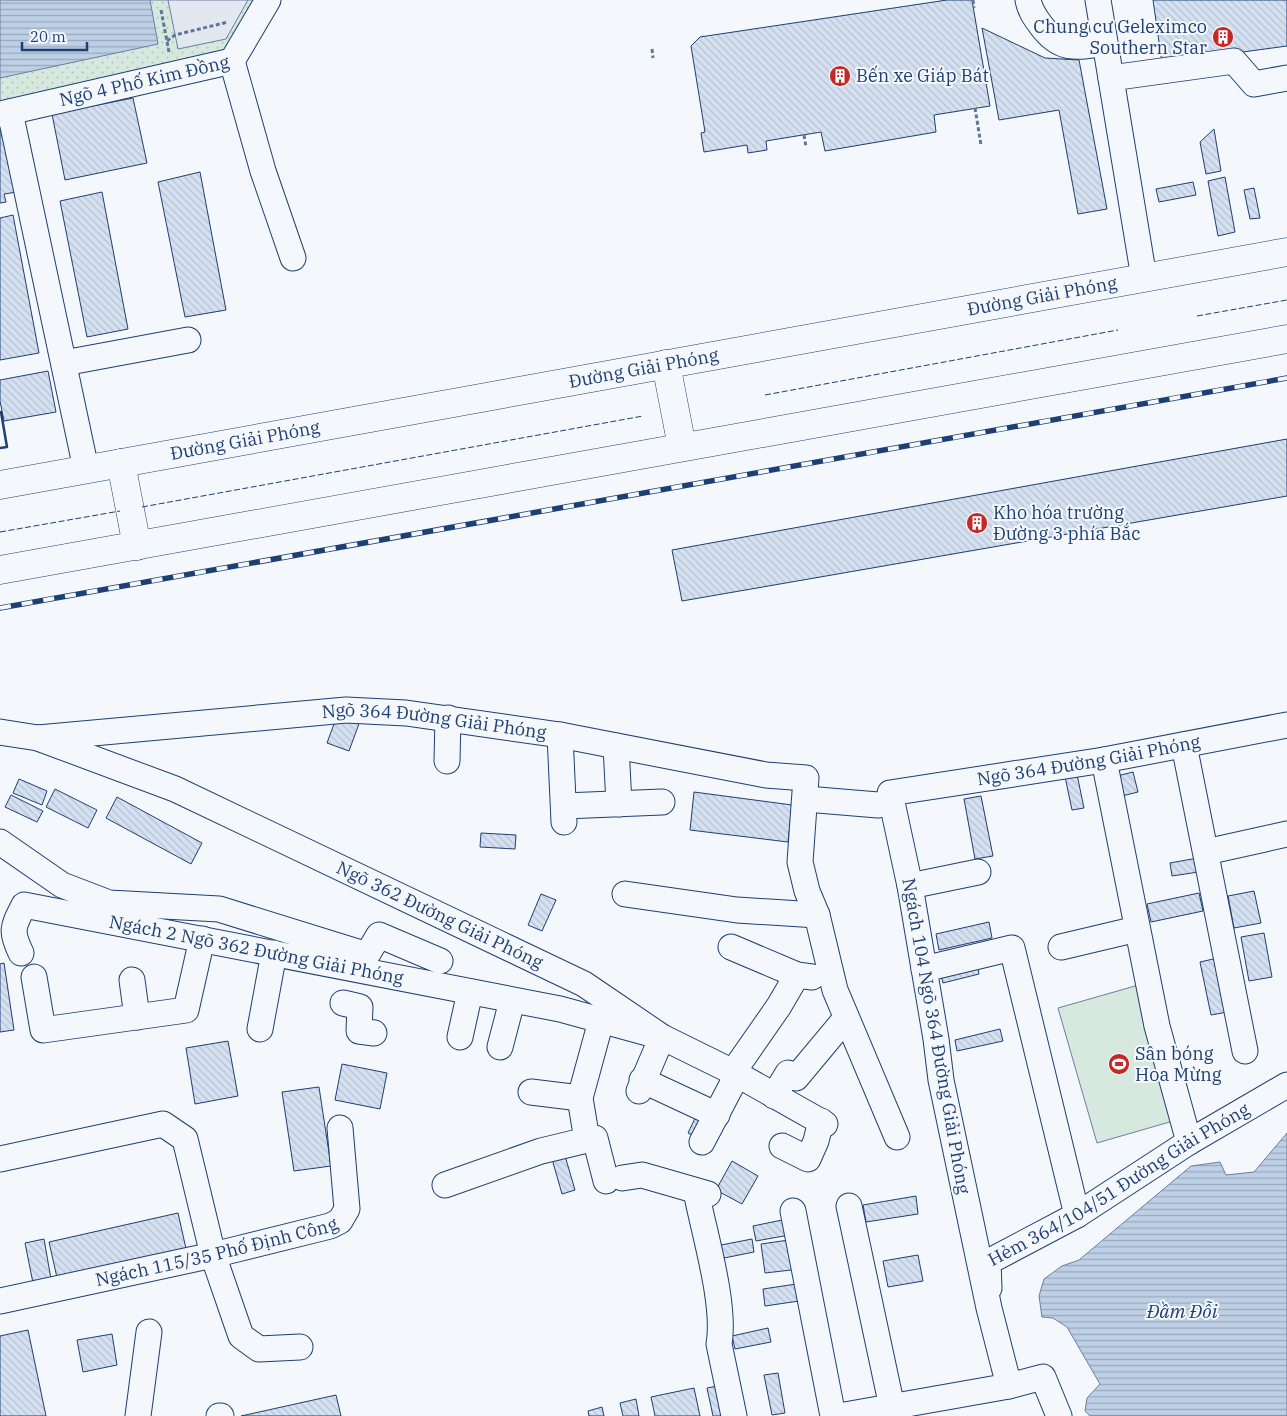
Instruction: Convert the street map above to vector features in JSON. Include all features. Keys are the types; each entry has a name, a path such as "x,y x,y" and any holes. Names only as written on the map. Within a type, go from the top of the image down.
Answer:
{"main road":[{"name":"Đường Giải Phóng","path":"0,485 1287,252"},
{"path":"0,570 1287,339"},
{"path":"674,363 690,446"},
{"path":"121,463 137,546"}],"street":[{"path":"232,61 268,0"},
{"path":"1028,0 1030,11 1048,36 1060,44 1077,47 1105,43"},
{"path":"1098,0 1144,278"},
{"name":"Ngõ 4 Phố Kim Đồng","path":"5,113 232,61 263,171 293,258"},
{"path":"1110,78 1234,61 1254,84 1287,78"},
{"path":"5,113 64,363 86,469"},
{"path":"64,363 188,340"},
{"name":"Ngõ 364 Đường Giải Phóng","path":"38,738 346,710 406,713 560,735 766,775 806,778 800,862 807,891 817,915 832,975 846,1018 897,1137"},
{"path":"447,761 448,718"},
{"name":"Ngõ 364 Đường Giải Phóng","path":"806,799 878,805 891,798 1287,725"},
{"path":"0,732 38,738"},
{"path":"560,735 564,814 620,804 662,802"},
{"name":"Ngõ 362 Đường Giải Phóng","path":"38,738 175,789 584,984 605,1011 735,1073 823,1122 816,1141 816,1158 782,1146"},
{"path":"1184,745 1245,1051"},
{"path":"616,746 620,804"},
{"path":"1104,760 1157,1026 1189,1142"},
{"name":"Ngách 104 Ngõ 364 Đường Giải Phóng","path":"891,798 910,886 941,1080 989,1308"},
{"path":"1206,852 1287,834"},
{"path":"0,842 62,885 109,903 219,909 367,955 379,935 440,961"},
{"path":"910,886 978,872"},
{"path":"625,894 736,910 817,915"},
{"name":"Ngách 2 Ngõ 362 Đường Giải Phóng","path":"21,954 12,935 16,920 24,905 512,1001 541,1006 605,1011"},
{"path":"1061,947 1138,929"},
{"path":"34,977 43,1030 186,1010 202,939"},
{"path":"732,947 797,975 815,978 832,975"},
{"path":"924,969 1012,948 1077,1215"},
{"path":"260,1029 274,953"},
{"path":"355,971 348,1004 360,1007 359,1031 374,1032"},
{"path":"541,1006 558,972"},
{"path":"702,1142 735,1073 797,975"},
{"path":"132,980 137,1017"},
{"path":"460,1037 470,992"},
{"path":"500,1047 512,1001"},
{"path":"587,1140 580,1098 605,1011"},
{"path":"774,1096 788,1073 796,1078 846,1018"},
{"path":"662,1037 640,1086 716,1115"},
{"name":"Hẻm 364/104/51 Đường Giải Phóng","path":"989,1308 988,1262 1077,1215 1189,1142 1287,1084"},
{"path":"531,1092 580,1098"},
{"path":"0,1159 163,1124 185,1139 213,1255 241,1336 259,1349 300,1347"},
{"name":"Ngách 115/35 Phố Định Công","path":"0,1301 213,1255 330,1226 340,1221 348,1209 340,1128"},
{"path":"445,1185 541,1151 595,1138 614,1180 642,1175 702,1193 720,1310 721,1333 719,1344 734,1416"},
{"path":"849,1206 892,1407"},
{"path":"793,1211 833,1416"},
{"path":"989,1308 1009,1386"},
{"path":"138,1416 149,1332"},
{"path":"839,1416 865,1413 1009,1386 1043,1376 1059,1416"}],"path":[{"path":"973,0 974,8"},
{"path":"161,10 171,60"},
{"path":"167,42 175,35 226,22 234,24"},
{"path":"652,49 653,58"},
{"path":"975,108 981,145"},
{"path":"804,135 806,147"}],"shaded area":[{"path":"0,0 261,0 228,55 0,103"},
{"path":"168,0 248,0 226,39 178,49"},
{"name":"Sân bóng Hoa Mừng","path":"1142,984 1180,1119 1097,1143 1058,1008"}],"water":[{"path":"0,0 150,0 158,44 0,78"},
{"name":"Đầm Đỗi","path":"1287,1133 1287,1416 1090,1416 1085,1411 1087,1398 1100,1384 1067,1327 1053,1318 1042,1317 1039,1296 1044,1279 1062,1266 1079,1260 1191,1166 1220,1162 1226,1175 1254,1172"}],"building":[{"name":"Bến xe Giáp Bát","path":"947,0 972,0 990,106 934,115 936,132 825,151 821,132 766,141 767,150 748,153 747,145 704,152 701,133 705,132 691,46 700,37"},
{"name":"Chung cư Geleximco Southern Star","path":"1153,0 1287,0 1287,46 1162,63"},
{"path":"982,28 1045,58 1079,60 1107,209 1078,214 1059,110 999,120"},
{"path":"133,98 147,163 65,180 52,114"},
{"path":"1214,129 1221,171 1206,174 1200,142"},
{"path":"4,130 17,192 4,194 6,202 0,203 0,131"},
{"path":"200,172 226,310 185,317 158,182"},
{"path":"1225,177 1235,232 1218,236 1208,181"},
{"path":"1193,182 1196,195 1159,202 1156,189"},
{"path":"1254,188 1260,218 1250,219 1244,190"},
{"path":"102,192 128,329 87,337 60,201"},
{"path":"13,215 39,353 0,360 0,218"},
{"path":"48,371 56,412 4,421 0,401 0,380"},
{"name":"Kho hóa trường Đường 3 phía Bắc","path":"1287,439 1287,496 682,601 672,550"},
{"path":"338,713 360,721 349,751 327,743"},
{"path":"1075,765 1084,808 1072,810 1063,767"},
{"path":"1133,772 1138,792 1122,796 1117,776"},
{"path":"19,779 47,791 42,805 13,793"},
{"path":"55,789 97,810 88,828 46,807"},
{"path":"694,792 792,805 788,842 690,830"},
{"path":"11,795 43,811 37,822 5,807"},
{"path":"981,796 993,856 975,859 964,799"},
{"path":"117,797 202,843 191,864 106,818"},
{"path":"481,833 516,835 515,849 480,847"},
{"path":"1203,857 1205,871 1172,876 1170,863"},
{"path":"1254,891 1261,923 1234,928 1228,896"},
{"path":"1199,893 1203,911 1151,922 1147,904"},
{"path":"541,894 556,900 542,931 528,925"},
{"path":"989,922 992,938 939,950 936,934"},
{"path":"1264,933 1272,977 1249,981 1241,937"},
{"path":"1222,957 1233,1011 1211,1015 1200,962"},
{"path":"4,963 14,1030 0,1032 0,964"},
{"path":"977,963 979,974 943,983 940,971"},
{"path":"1000,1029 1003,1041 957,1051 955,1040"},
{"path":"228,1041 238,1096 195,1104 186,1048"},
{"path":"342,1064 387,1073 380,1109 335,1100"},
{"path":"319,1087 331,1166 294,1171 282,1092"},
{"path":"699,1110 700,1139 688,1133"},
{"path":"563,1149 575,1190 562,1194 550,1152"},
{"path":"732,1161 758,1176 742,1204 716,1190"},
{"path":"916,1196 918,1214 866,1222 863,1205"},
{"path":"178,1213 187,1253 58,1282 49,1242"},
{"path":"792,1218 795,1234 756,1241 753,1226"},
{"path":"44,1239 51,1279 33,1283 25,1243"},
{"path":"752,1239 754,1252 719,1259 716,1246"},
{"path":"796,1239 800,1269 765,1273 761,1244"},
{"path":"918,1255 923,1281 888,1287 883,1261"},
{"path":"803,1283 806,1300 765,1306 763,1289"},
{"path":"768,1328 771,1342 735,1349 732,1336"},
{"path":"28,1330 46,1416 0,1416 0,1336"},
{"path":"112,1334 117,1365 83,1372 77,1340"},
{"path":"778,1373 785,1413 772,1415 764,1375"},
{"path":"723,1385 729,1416 713,1416 707,1388"},
{"path":"694,1388 700,1416 655,1416 651,1397"},
{"path":"336,1395 341,1416 241,1416"},
{"path":"636,1399 639,1416 623,1416 620,1403"},
{"path":"602,1407 604,1416 589,1416 588,1411"}],"railway":[{"path":"0,608 1287,378"}],"fence":[{"path":"1197,316 1287,300"},
{"path":"765,395 1118,330"},
{"path":"142,507 643,416"},
{"path":"0,532 120,511"}],"wall":[{"path":"0,448 7,447 1,412"}],"place":[{"name":"Chung cư Geleximco Southern Star","path":"1223,37"},
{"name":"Bến xe Giáp Bát","path":"840,76"},
{"name":"Kho hóa trường Đường 3 phía Bắc","path":"977,523"},
{"name":"Sân bóng Hoa Mừng","path":"1119,1064"}]}
